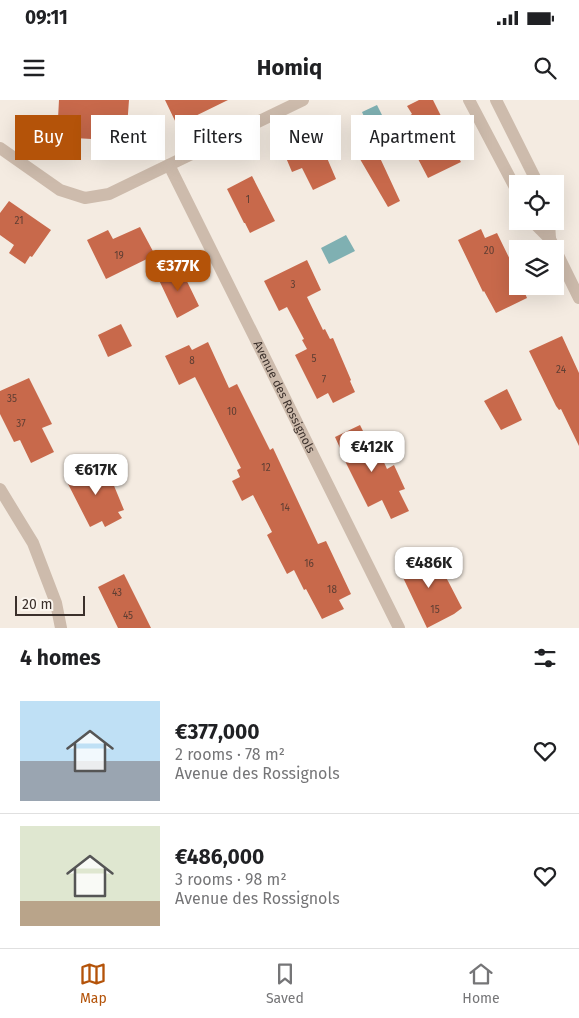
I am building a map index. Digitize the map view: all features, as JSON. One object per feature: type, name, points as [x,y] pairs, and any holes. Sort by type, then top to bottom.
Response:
[{"type":"street","points":[[0,148],[60,190],[85,198],[109,194],[303,100]]},
{"type":"street","points":[[469,100],[509,176]]},
{"type":"street","points":[[496,100],[534,175]]},
{"type":"street","name":"Avenue des Rossignols","points":[[169,165],[399,628]]},
{"type":"street","points":[[540,230],[548,240]]},
{"type":"street","points":[[564,268],[579,298]]},
{"type":"street","points":[[0,489],[33,543],[56,603],[61,628]]},
{"type":"water","points":[[377,105],[382,115],[363,115],[362,112]]},
{"type":"water","points":[[346,235],[355,251],[329,264],[321,248]]},
{"type":"building","points":[[59,100],[129,100],[128,115],[91,115],[91,139],[81,138],[81,115],[58,115]]},
{"type":"building","points":[[165,100],[228,100],[197,115],[175,115],[175,121]]},
{"type":"building","points":[[419,100],[433,100],[440,115],[410,115],[412,114],[407,106]]},
{"type":"building","points":[[287,160],[328,160],[336,179],[313,190],[302,168],[292,172]]},
{"type":"building","points":[[361,160],[381,160],[400,201],[388,207]]},
{"type":"building","points":[[419,160],[460,160],[461,162],[428,178]]},
{"type":"building","points":[[252,176],[275,221],[250,233],[227,189]]},
{"type":"building","points":[[9,201],[51,230],[25,264],[9,253],[14,245],[0,235],[0,213]]},
{"type":"building","points":[[140,227],[155,255],[106,279],[87,240],[108,230],[113,239]]},
{"type":"building","points":[[481,229],[485,238],[497,233],[509,258],[509,295],[526,295],[527,298],[496,313],[483,292],[458,240]]},
{"type":"building","points":[[307,260],[321,290],[307,297],[323,330],[325,329],[330,339],[333,338],[355,392],[333,403],[328,393],[317,399],[295,355],[307,349],[302,340],[304,339],[287,307],[279,311],[264,281]]},
{"type":"building","points":[[180,267],[199,306],[177,318],[158,278]]},
{"type":"building","points":[[121,324],[132,346],[108,357],[98,335]]},
{"type":"building","points":[[562,336],[579,373],[579,446],[561,409],[559,410],[556,406],[529,351]]},
{"type":"building","points":[[208,342],[229,388],[237,384],[270,450],[273,448],[318,544],[326,541],[351,594],[339,600],[344,609],[322,619],[294,570],[287,574],[267,535],[272,532],[253,495],[242,501],[232,481],[240,477],[237,470],[241,468],[195,377],[179,385],[165,356],[189,345],[192,350]]},
{"type":"building","points":[[29,378],[52,424],[42,428],[54,452],[31,463],[20,440],[14,442],[0,414],[0,391]]},
{"type":"building","points":[[507,389],[522,420],[501,430],[484,401]]},
{"type":"building","points":[[360,425],[372,449],[377,447],[387,469],[394,465],[405,489],[399,491],[409,511],[391,519],[382,500],[368,507],[335,437]]},
{"type":"building","points":[[103,465],[108,476],[110,476],[124,510],[118,512],[122,518],[105,527],[102,521],[90,527],[66,480],[93,467],[94,469]]},
{"type":"building","points":[[430,550],[462,608],[427,628],[397,565]]},
{"type":"building","points":[[124,574],[151,628],[118,628],[98,587]]}]
